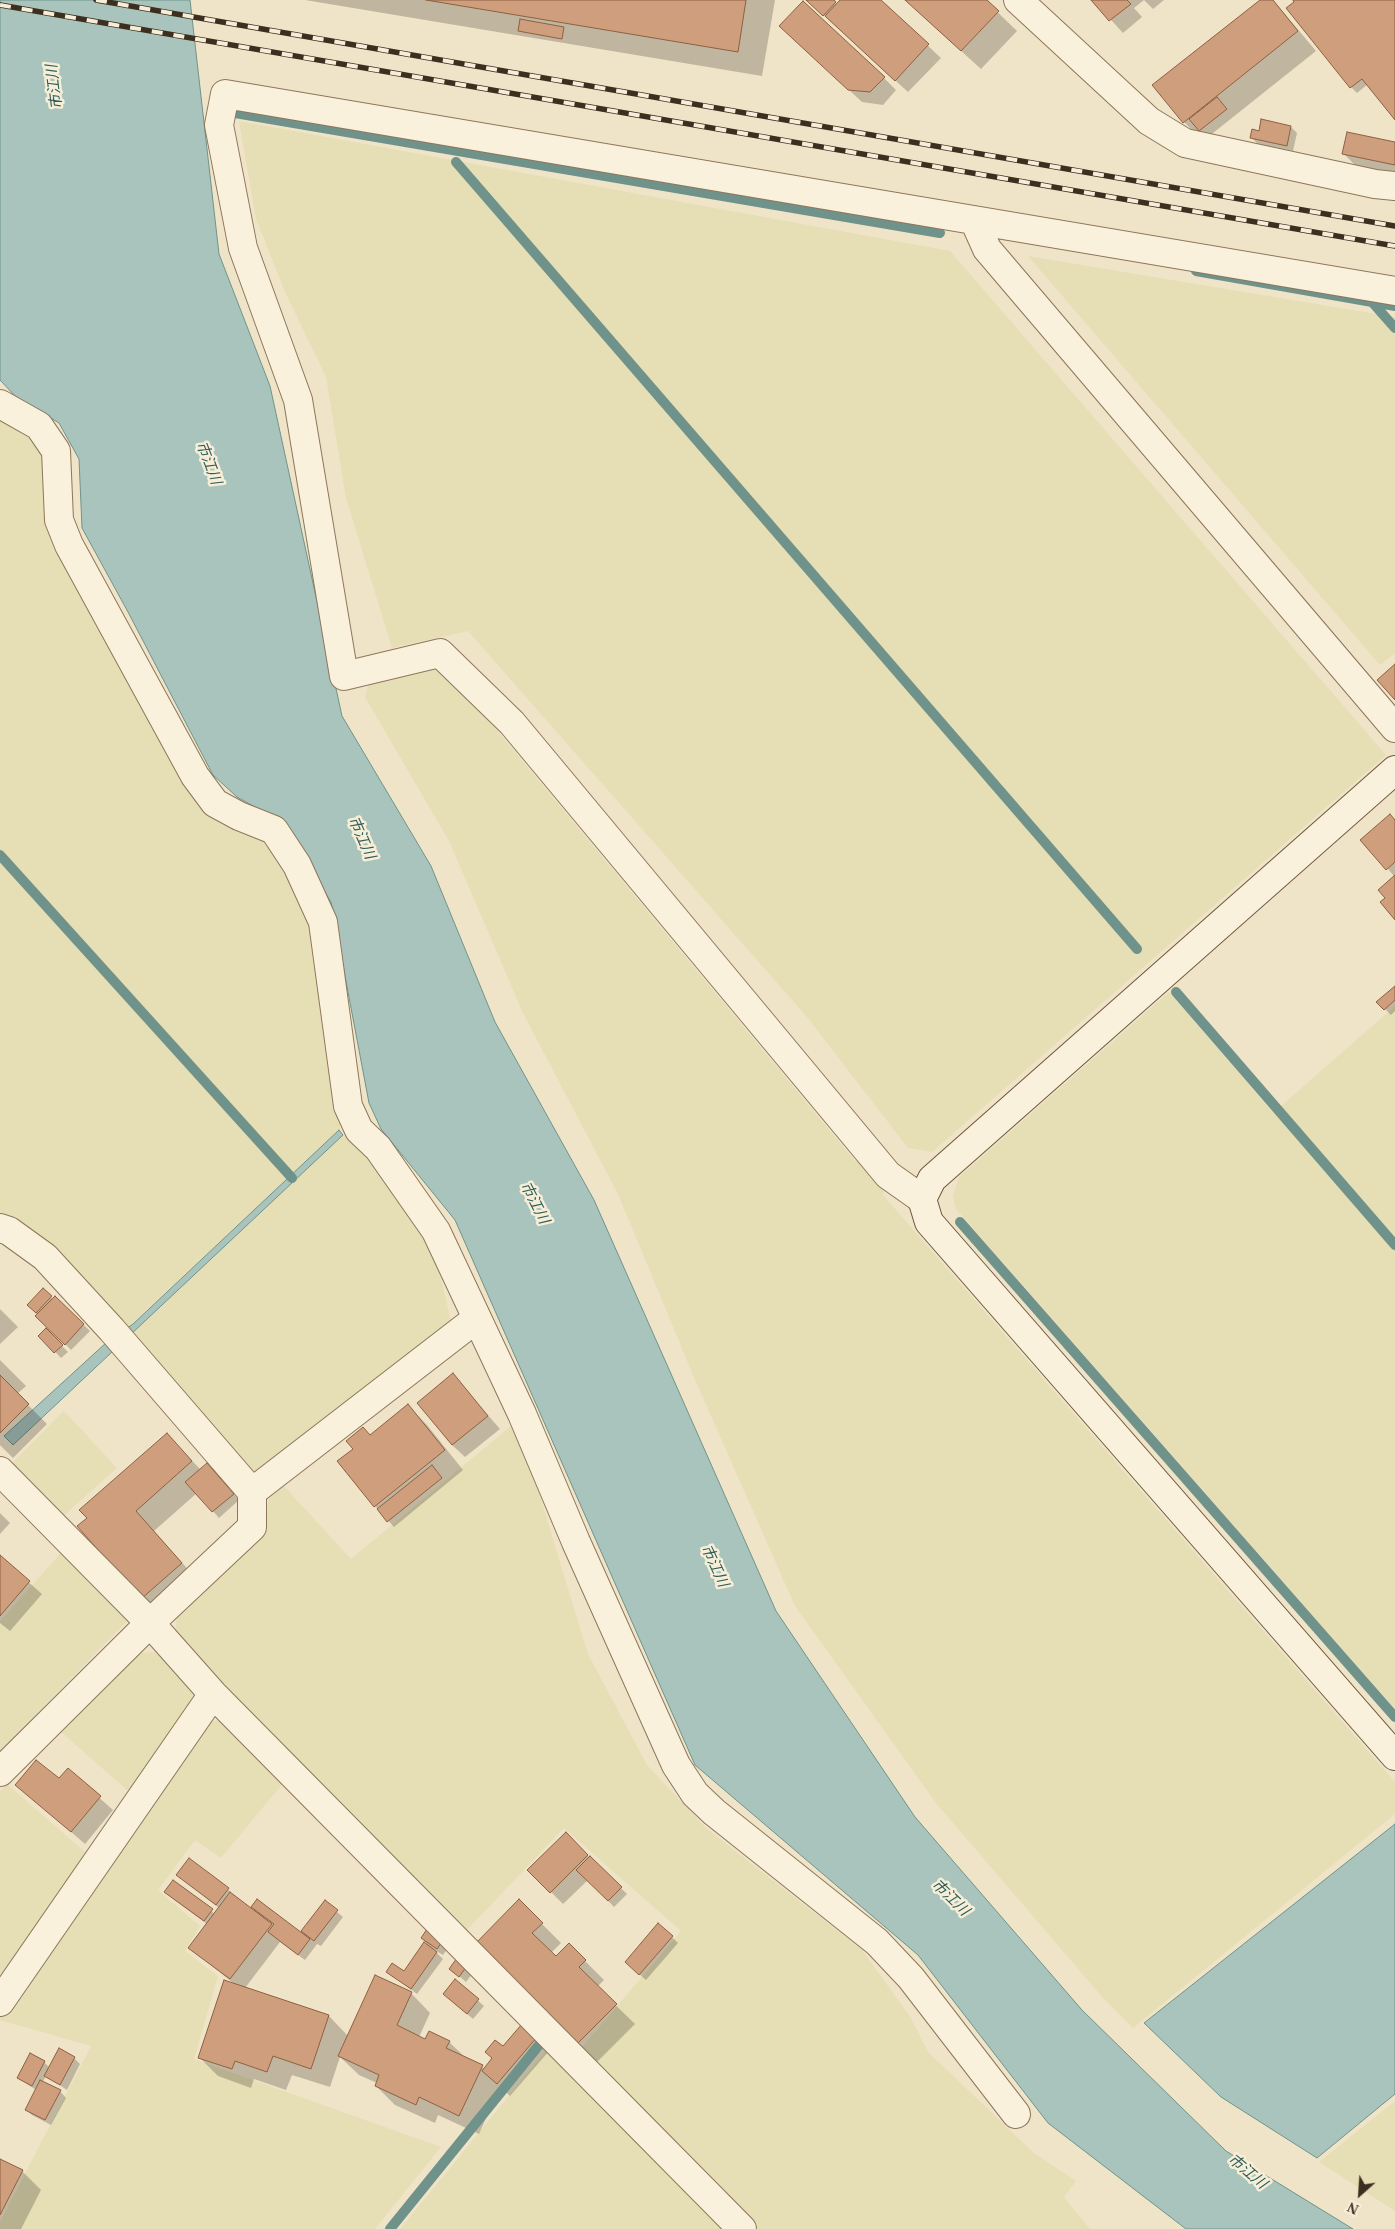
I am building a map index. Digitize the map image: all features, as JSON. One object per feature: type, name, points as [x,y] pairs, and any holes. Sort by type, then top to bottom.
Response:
[{"type":"street","points":[[1018,0],[1149,121],[1185,143],[1375,184],[1395,186]]},
{"type":"street","points":[[1395,291],[225,94],[219,126],[243,248],[298,400],[344,676],[440,654],[512,722],[888,1175],[922,1199],[929,1222],[1395,1756]]},
{"type":"street","points":[[974,220],[987,249],[1395,728]]},
{"type":"street","points":[[0,404],[39,426],[56,451],[59,520],[69,545],[196,776],[215,803],[274,830],[297,865],[323,922],[348,1106],[360,1130],[378,1148],[436,1231],[522,1414],[576,1542],[676,1765],[695,1794],[714,1812],[877,1942],[911,1978],[1016,2114]]},
{"type":"street","points":[[922,1199],[932,1179],[1395,770]]},
{"type":"street","points":[[0,1228],[9,1231],[45,1257],[118,1337],[252,1492],[252,1527],[150,1623],[0,1772]]},
{"type":"street","points":[[252,1492],[476,1318]]},
{"type":"street","points":[[0,1471],[150,1623],[213,1694],[742,2229]]},
{"type":"street","points":[[0,2002],[213,1694]]},
{"type":"shaded area","points":[[239,121],[950,251],[1386,755],[932,1152],[908,1148],[807,1017],[468,631],[392,648],[346,498],[326,377],[285,292],[256,219]]},
{"type":"shaded area","points":[[1028,256],[1395,317],[1395,653],[1380,665]]},
{"type":"shaded area","points":[[0,415],[32,432],[46,456],[48,515],[191,786],[267,839],[315,925],[343,1117],[339,1130],[127,1328],[13,1220],[0,1215]]},
{"type":"shaded area","points":[[433,665],[461,687],[855,1161],[864,1161],[886,1186],[883,1195],[1395,1782],[1395,1814],[1133,2028],[1104,1999],[936,1803],[795,1606],[693,1375],[618,1194],[523,1013],[449,841],[365,697],[369,683]]},
{"type":"shaded area","points":[[1169,992],[1273,1113],[1395,1006],[1395,1709],[956,1209],[953,1195],[959,1177]]},
{"type":"shaded area","points":[[343,1135],[356,1138],[432,1239],[451,1322],[255,1479],[135,1334],[134,1330]]},
{"type":"shaded area","points":[[64,1411],[117,1468],[60,1519],[9,1466]]},
{"type":"shaded area","points":[[517,1421],[588,1654],[647,1765],[706,1828],[862,1950],[911,2018],[928,2052],[1034,2153],[1076,2181],[1064,2197],[1090,2229],[745,2229],[577,2053],[681,1931],[564,1828],[464,1933],[175,1638],[177,1613],[266,1526],[268,1500],[272,1491],[281,1483],[351,1559]]},
{"type":"shaded area","points":[[67,1546],[134,1614],[0,1751],[0,1621]]},
{"type":"shaded area","points":[[160,1652],[198,1696],[135,1797],[60,1731],[134,1653]]},
{"type":"shaded area","points":[[218,1720],[284,1782],[221,1858],[195,1840],[158,1890],[200,1926],[185,1951],[218,1976],[194,2059],[441,2147],[375,2229],[0,2229],[0,2222],[91,2046],[0,2020],[0,2014],[204,1723]]},
{"type":"shaded area","points":[[7,1784],[93,1859],[5,1978],[0,1973],[0,1791]]},
{"type":"shaded area","points":[[548,2048],[731,2229],[400,2229]]},
{"type":"shaded area","points":[[1395,2101],[1395,2211],[1319,2162]]},
{"type":"water","name":"市江川","points":[[0,0],[190,0],[219,254],[270,386],[342,716],[431,866],[495,1022],[594,1200],[776,1611],[915,1817],[1082,2010],[1226,2151],[1353,2229],[1186,2229],[1048,2123],[918,1955],[695,1765],[455,1220],[381,1129],[369,1103],[331,902],[289,833],[271,816],[237,797],[213,775],[82,528],[79,459],[59,423],[15,396],[0,380]]},
{"type":"water","points":[[339,1130],[343,1135],[13,1445],[4,1436],[107,1342],[133,1324]]},
{"type":"water","points":[[1395,1824],[1395,2094],[1317,2158],[1221,2097],[1144,2023]]},
{"type":"building","points":[[426,0],[746,0],[738,52]]},
{"type":"building","points":[[806,0],[834,0],[836,2],[823,16]]},
{"type":"building","points":[[840,0],[881,0],[929,44],[895,81],[825,16]]},
{"type":"building","points":[[905,0],[987,0],[999,11],[961,51]]},
{"type":"building","points":[[1091,0],[1127,0],[1131,4],[1109,21]]},
{"type":"building","points":[[1260,0],[1273,0],[1298,31],[1183,123],[1152,85]]},
{"type":"building","points":[[1293,0],[1395,0],[1395,120],[1362,79],[1350,88],[1286,8],[1294,2]]},
{"type":"building","points":[[803,1],[885,77],[870,92],[848,90],[779,26]]},
{"type":"building","points":[[520,19],[564,27],[562,39],[518,31]]},
{"type":"building","points":[[1217,97],[1227,109],[1199,131],[1189,119]]},
{"type":"building","points":[[1261,119],[1291,126],[1287,146],[1250,138],[1252,129],[1259,131]]},
{"type":"building","points":[[1347,132],[1395,142],[1395,165],[1342,154]]},
{"type":"building","points":[[1395,664],[1395,700],[1377,680]]},
{"type":"building","points":[[1390,814],[1395,820],[1395,862],[1386,870],[1360,840]]},
{"type":"building","points":[[1395,875],[1395,920],[1380,902],[1385,898],[1378,890]]},
{"type":"building","points":[[1395,986],[1395,1000],[1384,1010],[1376,1002]]},
{"type":"building","points":[[43,1288],[52,1296],[36,1313],[27,1305]]},
{"type":"building","points":[[55,1296],[84,1324],[65,1345],[35,1316]]},
{"type":"building","points":[[46,1328],[63,1345],[54,1353],[38,1336]]},
{"type":"building","points":[[453,1373],[488,1416],[452,1445],[417,1403]]},
{"type":"building","points":[[0,1375],[29,1404],[0,1433]]},
{"type":"building","points":[[408,1404],[445,1450],[374,1507],[337,1461],[353,1449],[346,1441],[363,1427],[370,1435]]},
{"type":"building","points":[[167,1433],[192,1461],[136,1511],[182,1563],[141,1599],[77,1526],[87,1518],[79,1510]]},
{"type":"building","points":[[207,1463],[234,1494],[212,1512],[185,1482]]},
{"type":"building","points":[[432,1465],[442,1478],[387,1522],[377,1509]]},
{"type":"building","points":[[0,1555],[30,1581],[0,1616]]},
{"type":"building","points":[[36,1760],[59,1778],[68,1768],[101,1796],[71,1832],[15,1785]]},
{"type":"building","points":[[566,1832],[588,1855],[550,1893],[527,1870]]},
{"type":"building","points":[[590,1856],[622,1887],[608,1901],[576,1870]]},
{"type":"building","points":[[189,1858],[229,1888],[216,1905],[176,1875]]},
{"type":"building","points":[[173,1880],[213,1909],[204,1921],[164,1892]]},
{"type":"building","points":[[230,1892],[272,1924],[230,1979],[188,1948]]},
{"type":"building","points":[[257,1899],[310,1939],[298,1955],[268,1932],[274,1924],[251,1907]]},
{"type":"building","points":[[519,1899],[543,1923],[532,1933],[556,1956],[569,1943],[586,1960],[579,1967],[617,2004],[576,2045],[475,1944]]},
{"type":"building","points":[[325,1900],[338,1910],[314,1941],[301,1931]]},
{"type":"building","points":[[658,1923],[673,1936],[639,1975],[625,1962]]},
{"type":"building","points":[[429,1926],[445,1938],[437,1949],[421,1938]]},
{"type":"building","points":[[424,1942],[437,1952],[411,1989],[386,1972],[392,1963],[404,1971]]},
{"type":"building","points":[[457,1958],[467,1966],[459,1977],[449,1969]]},
{"type":"building","points":[[375,1975],[412,1992],[397,2025],[425,2039],[429,2031],[450,2041],[446,2048],[483,2065],[459,2116],[419,2097],[416,2105],[375,2086],[379,2075],[338,2056]]},
{"type":"building","points":[[455,1979],[479,1999],[467,2014],[443,1994]]},
{"type":"building","points":[[224,1980],[329,2015],[311,2069],[273,2056],[267,2072],[235,2061],[232,2069],[198,2058]]},
{"type":"building","points":[[522,2024],[537,2037],[497,2084],[482,2071],[492,2058],[485,2052],[495,2040],[503,2046]]},
{"type":"building","points":[[59,2048],[75,2057],[60,2085],[44,2076]]},
{"type":"building","points":[[30,2053],[45,2061],[32,2086],[17,2078]]},
{"type":"building","points":[[40,2080],[61,2090],[45,2120],[25,2110]]},
{"type":"building","points":[[0,2159],[23,2170],[0,2215]]},
{"type":"waterway","points":[[235,113],[940,233]]},
{"type":"waterway","points":[[456,162],[1137,949]]},
{"type":"waterway","points":[[1196,271],[1395,306]]},
{"type":"waterway","points":[[1372,302],[1395,328]]},
{"type":"waterway","points":[[0,855],[292,1178]]},
{"type":"waterway","points":[[1176,992],[1395,1245]]},
{"type":"waterway","points":[[960,1222],[1395,1717]]},
{"type":"waterway","points":[[390,2229],[539,2045]]},
{"type":"railway","points":[[96,0],[1395,226]]},
{"type":"railway","points":[[0,5],[1395,246]]}]
